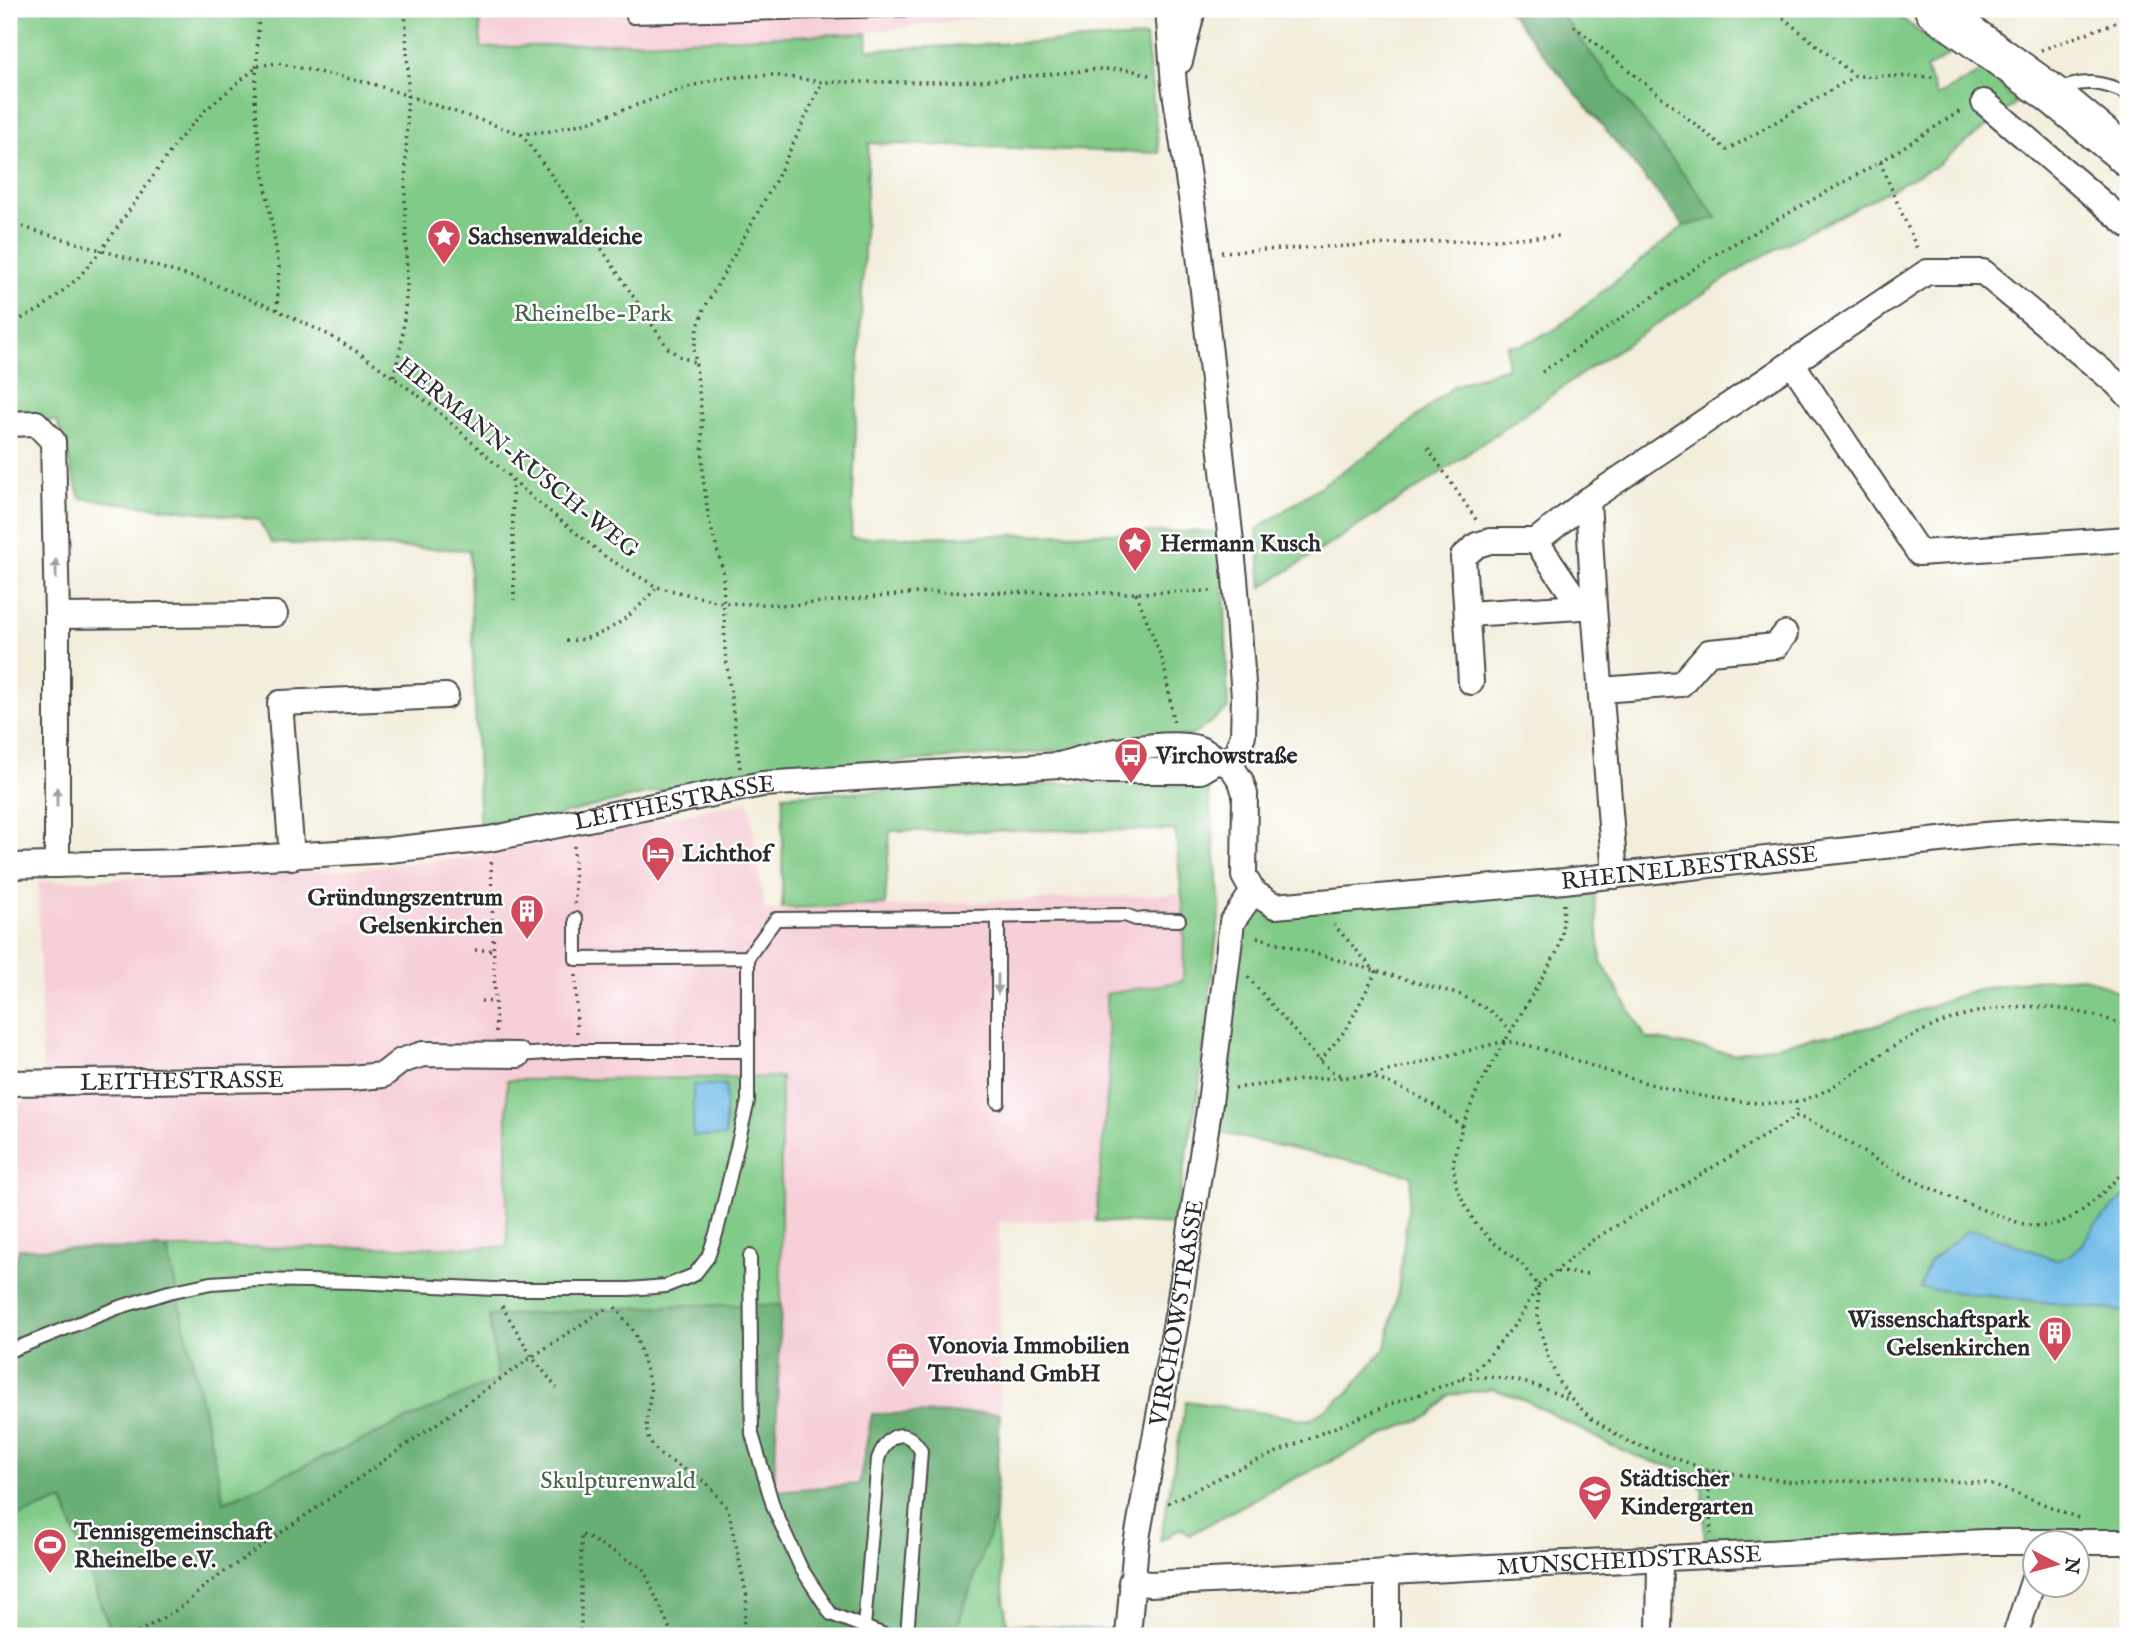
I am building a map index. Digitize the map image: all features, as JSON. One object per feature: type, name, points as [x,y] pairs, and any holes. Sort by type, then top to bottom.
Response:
[{"type":"main road","points":[[1934,9],[2053,95],[2128,157]]},
{"type":"street","points":[[1168,9],[1174,85],[1199,253],[1236,578],[1244,697],[1242,735],[1224,763],[1241,781],[1245,794],[1244,876],[1253,892]]},
{"type":"street","points":[[1174,85],[1193,9]]},
{"type":"street","points":[[1984,102],[2128,225]]},
{"type":"street","points":[[1471,682],[1463,557],[1477,545],[1490,541],[1536,541],[1588,500],[1927,272],[1983,272],[2128,395]]},
{"type":"street","points":[[1792,363],[1919,553],[2128,539]]},
{"type":"street","points":[[9,424],[36,423],[53,441],[57,616],[57,865]]},
{"type":"street","points":[[1588,500],[1587,607],[1601,690],[1615,876]]},
{"type":"street","points":[[1536,541],[1587,607]]},
{"type":"street","points":[[1467,614],[1587,607]]},
{"type":"street","points":[[57,616],[275,614]]},
{"type":"street","points":[[1601,690],[1681,684],[1709,652],[1776,646],[1785,634]]},
{"type":"street","points":[[292,857],[280,703],[446,696]]},
{"type":"street","name":"LEITHESTRASSE","points":[[9,866],[292,857],[489,839],[741,787],[798,780],[1059,765],[1094,754],[1177,745],[1198,748],[1224,763]]},
{"type":"street","name":"RHEINELBESTRASSE","points":[[1253,892],[1275,906],[1615,876],[2025,832],[2051,830],[2128,834]]},
{"type":"street","name":"VIRCHOWSTRASSE","points":[[1128,1636],[1131,1583],[1142,1506],[1179,1305],[1212,1087],[1232,922],[1253,892]]},
{"type":"street","name":"LEITHESTRASSE","points":[[9,1083],[351,1078],[383,1074],[401,1061],[423,1054],[507,1055]]},
{"type":"street","name":"MUNSCHEIDSTRASSE","points":[[1131,1583],[1985,1542],[2022,1543]]},
{"type":"street","name":"MUNSCHEIDSTRASSE","points":[[2092,1542],[2128,1542]]},
{"type":"street","points":[[1659,1636],[1660,1557]]},
{"type":"street","points":[[1387,1572],[1387,1636]]},
{"type":"street","points":[[2015,1636],[2026,1600]]},
{"type":"lane","points":[[634,17],[922,9]]},
{"type":"lane","points":[[2053,95],[2068,85],[2088,82],[2109,85],[2128,94]]},
{"type":"lane","points":[[12,1350],[117,1308],[211,1283],[255,1280],[494,1289],[636,1289],[680,1283],[694,1275],[708,1257],[717,1231],[748,1101],[748,957],[776,919],[1125,915],[1136,919],[1179,920]]},
{"type":"lane","points":[[998,916],[998,1102]]},
{"type":"lane","points":[[576,919],[576,959],[748,957]]},
{"type":"lane","points":[[507,1055],[578,1051],[748,1051]]},
{"type":"lane","points":[[750,1256],[752,1434],[774,1508],[801,1568],[831,1614],[887,1636]]},
{"type":"lane","points":[[864,1627],[878,1459],[883,1444],[892,1437],[903,1435],[915,1441],[921,1451],[907,1636]]},
{"type":"path","points":[[259,9],[255,100],[261,158],[279,267],[277,310]]},
{"type":"path","points":[[394,376],[402,340],[407,287],[408,95],[405,9]]},
{"type":"path","points":[[1772,9],[1856,76]]},
{"type":"path","points":[[2017,69],[2028,54],[2128,18]]},
{"type":"path","points":[[1574,26],[1727,150],[1856,76],[1934,77]]},
{"type":"path","points":[[9,325],[41,309],[77,279],[101,251],[186,132],[203,112],[258,66],[277,63],[337,75],[408,95],[521,134],[550,131],[588,122],[721,78],[774,75],[822,82],[979,81],[1102,69],[1131,70],[1174,85]]},
{"type":"path","points":[[741,787],[740,755],[725,649],[723,571],[709,520],[703,479],[702,418],[694,362],[698,327],[704,309],[777,178],[822,82]]},
{"type":"path","points":[[1542,372],[1719,252],[1880,162],[1970,105],[1984,102]]},
{"type":"path","points":[[521,134],[556,178],[668,348],[694,362]]},
{"type":"path","points":[[1880,162],[1927,272]]},
{"type":"path","name":"HERMANN-KUSCH-WEG","points":[[9,223],[206,281],[329,335],[394,376],[430,404],[512,479],[607,558],[657,587],[724,603],[792,605],[928,592],[1211,592],[1236,578]]},
{"type":"path","points":[[1199,253],[1561,236]]},
{"type":"path","points":[[1428,448],[1490,541]]},
{"type":"path","points":[[512,479],[514,600]]},
{"type":"path","points":[[566,641],[579,641],[604,633],[631,614],[657,587]]},
{"type":"path","points":[[1136,593],[1164,664],[1171,710]]},
{"type":"path","points":[[575,868],[576,919]]},
{"type":"path","points":[[492,875],[495,1002],[507,1055]]},
{"type":"path","points":[[1564,881],[1564,917],[1558,950],[1478,1088],[1462,1127],[1453,1163],[1462,1202],[1475,1223],[1493,1242],[1521,1264],[1538,1286],[1538,1321],[1548,1357],[1559,1382],[1573,1401],[1592,1419],[1628,1441],[1707,1470],[1793,1482],[1931,1480],[1986,1483],[2077,1517],[2099,1542]]},
{"type":"path","points":[[1331,922],[1376,972]]},
{"type":"path","points":[[1257,937],[1461,995],[1489,1010],[1511,1030]]},
{"type":"path","points":[[475,950],[494,950]]},
{"type":"path","points":[[576,959],[578,1051]]},
{"type":"path","points":[[1245,972],[1320,1061],[1346,1078]]},
{"type":"path","points":[[1320,1061],[1347,1028],[1376,972]]},
{"type":"path","points":[[481,1002],[495,1002]]},
{"type":"path","points":[[1212,1087],[1252,1087],[1311,1079],[1369,1076],[1506,1041],[1525,1044],[1610,1072],[1691,1093],[1752,1102],[1796,1102],[1847,1078],[1916,1034],[1946,1021],[1999,1007],[2049,1006],[2071,1009],[2128,1026]]},
{"type":"path","points":[[1369,1076],[1439,1107],[1462,1127]]},
{"type":"path","points":[[1796,1102],[1797,1115]]},
{"type":"path","points":[[1797,1115],[1924,1185],[2034,1227],[2064,1221],[2079,1212],[2128,1168]]},
{"type":"path","points":[[1457,1381],[1487,1358],[1517,1321],[1538,1286],[1593,1240],[1797,1115]]},
{"type":"path","points":[[1555,1271],[1589,1274]]},
{"type":"path","points":[[494,1289],[531,1357],[557,1388]]},
{"type":"path","points":[[132,1636],[183,1606],[206,1585],[531,1357],[612,1304],[635,1333],[651,1387],[646,1428],[649,1441],[661,1455],[707,1483],[728,1509],[747,1597],[742,1636]]},
{"type":"path","points":[[9,1403],[12,1350]]},
{"type":"path","points":[[1142,1506],[1162,1505],[1338,1426],[1457,1381],[1499,1378],[1526,1382],[1549,1389],[1573,1401]]},
{"type":"path","points":[[1707,1470],[1713,1555]]},
{"type":"path","points":[[576,1636],[581,1628],[581,1534],[643,1568],[673,1636]]},
{"type":"shaded area","points":[[479,9],[1033,9],[867,33],[481,48]]},
{"type":"shaded area","points":[[749,801],[765,911],[1178,894],[1184,918],[1183,981],[1106,995],[1109,1074],[1096,1220],[999,1222],[1000,1413],[873,1414],[859,1484],[774,1491],[781,1077],[508,1247],[19,1248],[17,1258],[9,1264],[9,1120],[15,1107],[43,1092],[38,882],[339,870],[471,857]]},
{"type":"green space","name":"Rheinelbe-Park","points":[[9,9],[479,9],[481,48],[867,33],[868,50],[1146,37],[1159,153],[869,143],[851,538],[1223,531],[1228,709],[1193,735],[1071,750],[733,773],[480,834],[469,550],[272,543],[258,519],[80,498],[57,421],[9,421]]},
{"type":"green space","points":[[1507,9],[1557,9],[1717,218],[1684,226]]},
{"type":"green space","points":[[1557,9],[1890,9],[1949,55],[1926,69],[1937,96],[1987,69],[2016,103],[1936,166],[1753,261],[1593,366],[1426,483],[1262,587],[1257,529],[1393,437],[1454,386],[1507,367],[1507,345],[1522,345],[1556,329],[1684,226],[1717,218]]},
{"type":"green space","points":[[1086,783],[1208,786],[1220,907],[1199,1088],[1174,1225],[1096,1221],[1109,1074],[1106,994],[1183,981],[1184,918],[1175,830],[890,831],[885,905],[782,908],[783,795]]},
{"type":"green space","name":"Wissenschaftspark Gelsenkirchen","points":[[1594,889],[1601,961],[1646,1038],[1733,1054],[1875,1026],[1974,990],[2032,980],[2084,977],[2128,996],[2128,1532],[2092,1534],[2092,1530],[2022,1530],[2022,1537],[1705,1550],[1703,1490],[1696,1479],[1680,1469],[1649,1461],[1612,1446],[1527,1401],[1493,1389],[1449,1395],[1430,1416],[1394,1430],[1275,1488],[1189,1535],[1181,1528],[1160,1541],[1186,1401],[1309,1420],[1347,1394],[1386,1347],[1398,1291],[1412,1175],[1211,1131],[1229,961],[1252,905]]},
{"type":"green space","points":[[781,1077],[781,1305],[685,1305],[489,1316],[498,1379],[224,1502],[167,1248],[507,1247],[507,1080]]},
{"type":"green space","name":"Skulpturenwald","points":[[167,1248],[224,1502],[498,1379],[489,1316],[685,1305],[781,1305],[774,1491],[859,1484],[872,1414],[1000,1413],[995,1517],[954,1636],[93,1636],[110,1629],[63,1500],[9,1520],[9,1264],[17,1258],[19,1249]]},
{"type":"green space","name":"Tennisgemeinschaft Rheinelbe e.V.","points":[[63,1500],[110,1630],[93,1636],[9,1636],[9,1520]]},
{"type":"green space","points":[[995,1517],[1007,1624],[1107,1630],[1106,1636],[954,1636]]},
{"type":"water","points":[[693,1085],[726,1085],[725,1136],[693,1136]]},
{"type":"water","points":[[2128,1193],[2128,1312],[1920,1288],[1929,1262],[1968,1230],[1982,1232],[2056,1260],[2070,1255],[2083,1243],[2095,1225]]},
{"type":"place","name":"Sachsenwaldeiche","points":[[444,266]]},
{"type":"place","name":"Hermann Kusch","points":[[1135,573]]},
{"type":"place","name":"Virchowstraße","points":[[1131,785]]},
{"type":"place","name":"Lichthof","points":[[658,883]]},
{"type":"place","name":"Gründungszentrum Gelsenkirchen","points":[[527,941]]},
{"type":"place","name":"Wissenschaftspark Gelsenkirchen","points":[[2055,1363]]},
{"type":"place","name":"Vonovia Immobilien Treuhand GmbH","points":[[903,1389]]},
{"type":"place","name":"Städtischer Kindergarten","points":[[1595,1522]]},
{"type":"place","name":"Tennisgemeinschaft Rheinelbe e.V.","points":[[50,1575]]}]
